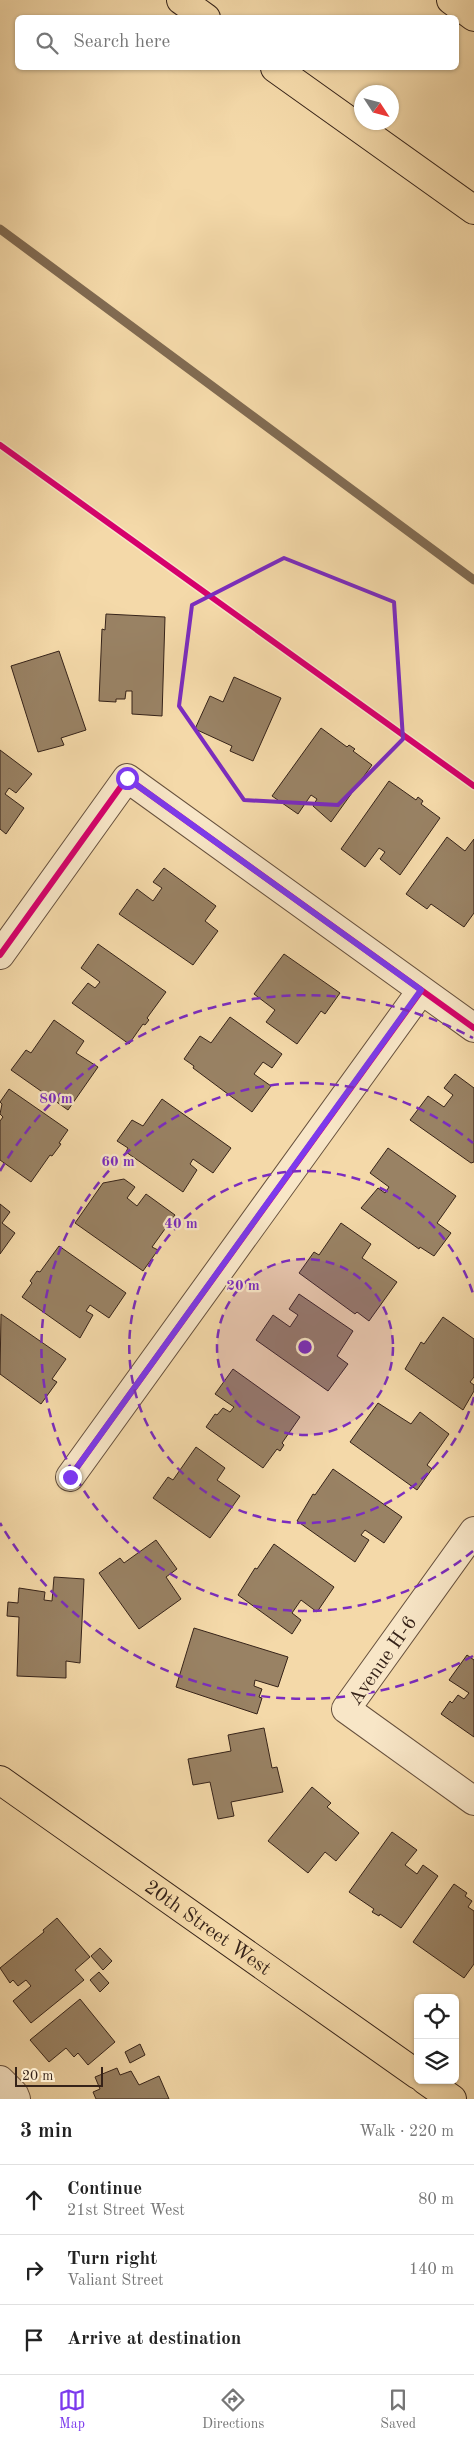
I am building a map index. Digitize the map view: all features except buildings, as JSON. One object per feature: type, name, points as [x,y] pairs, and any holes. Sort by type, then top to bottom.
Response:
[{"type":"main road","points":[[181,0],[202,15]]},
{"type":"main road","points":[[451,0],[474,17]]},
{"type":"main road","points":[[278,70],[474,210]]},
{"type":"main road","name":"20th Street West","points":[[0,1780],[414,2072]]},
{"type":"main road","points":[[431,2084],[452,2099]]},
{"type":"street","points":[[0,955],[127,778],[474,1028]]},
{"type":"street","points":[[70,1477],[421,990]]},
{"type":"street","name":"Avenue H-6","points":[[474,1531],[346,1709],[474,1801]]},
{"type":"street","points":[[0,2080],[14,2094],[16,2099]]},
{"type":"highlighted area","points":[[284,558],[394,602],[403,739],[338,805],[244,800],[179,706],[192,605]]},
{"type":"waterway","points":[[0,229],[474,580]]},
{"type":"cycle path","points":[[0,445],[474,786]]},
{"type":"cycle path","points":[[0,955],[127,778],[474,1028]]},
{"type":"cycle path","points":[[70,1477],[421,991]]},
{"type":"route","points":[[70,1477],[421,990],[127,778]]}]
